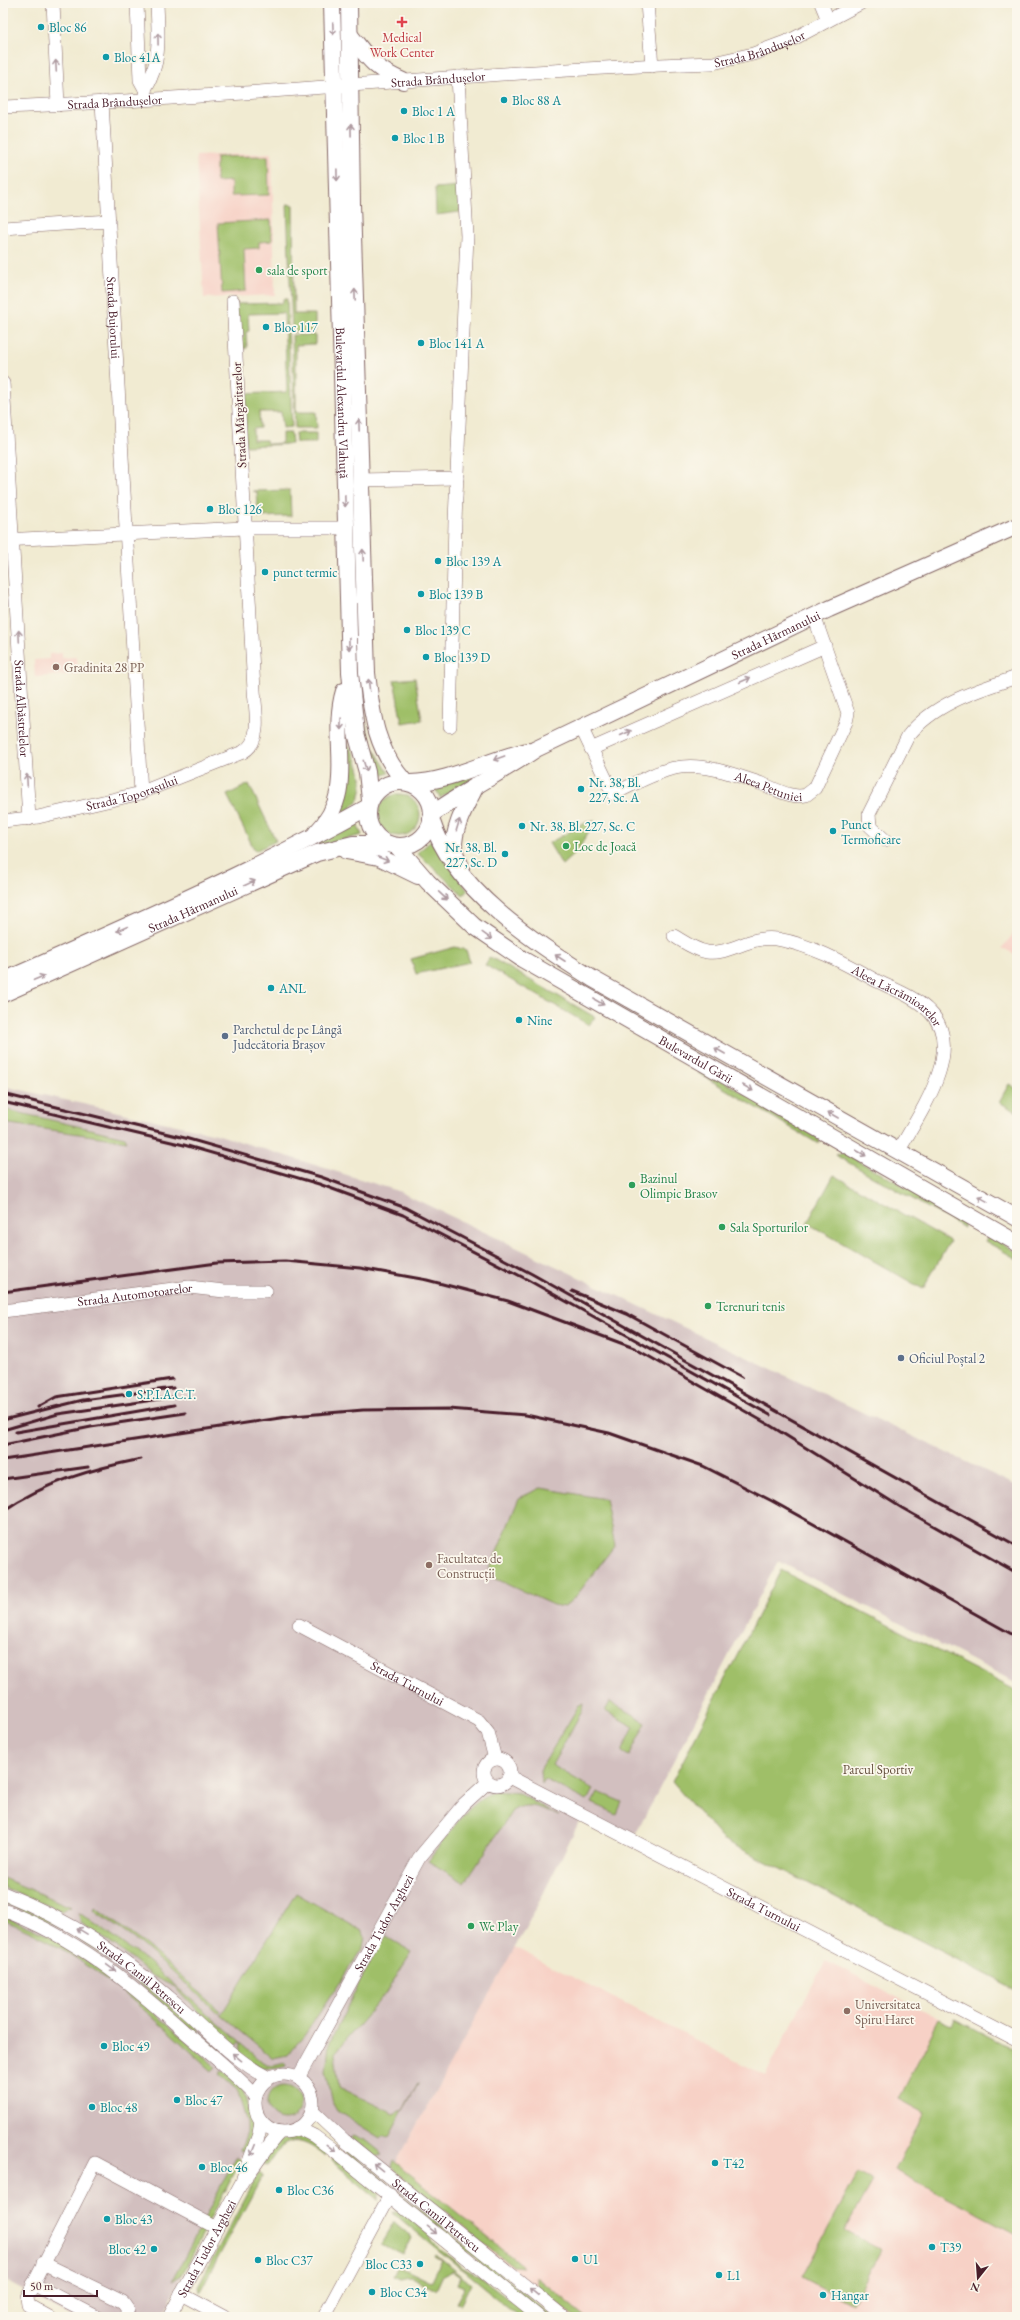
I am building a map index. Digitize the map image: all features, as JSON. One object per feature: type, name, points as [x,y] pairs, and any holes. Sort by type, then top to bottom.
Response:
[{"type":"main road","name":"Bulevardul Alexandru Vlahuță","points":[[332,3],[350,672],[355,726],[367,772],[369,803]]},
{"type":"main road","name":"Bulevardul Alexandru Vlahuță","points":[[349,3],[360,480],[368,673],[372,716],[378,739],[395,772],[407,783]]},
{"type":"main road","points":[[350,34],[374,66],[385,74],[403,81]]},
{"type":"main road","name":"Strada Hărmanului","points":[[432,817],[477,784],[508,768],[536,749],[814,616],[1017,526]]},
{"type":"main road","points":[[305,842],[323,825],[335,804],[339,784],[342,697],[350,672]]},
{"type":"main road","name":"Strada Hărmanului","points":[[407,783],[427,783],[452,777],[501,757],[536,749]]},
{"type":"main road","points":[[407,783],[422,790],[427,797],[432,817],[421,838],[409,845],[393,845],[380,840],[371,829],[367,816],[369,803],[384,786],[407,783]]},
{"type":"main road","points":[[464,876],[454,851],[455,838],[464,809],[477,784]]},
{"type":"main road","name":"Strada Hărmanului","points":[[3,980],[148,917],[305,842],[369,803]]},
{"type":"main road","name":"Bulevardul Gării","points":[[432,817],[443,850],[464,876],[495,910],[556,956],[593,979],[1017,1218]]},
{"type":"main road","name":"Strada Hărmanului","points":[[3,994],[102,951],[298,861],[353,844],[393,845]]},
{"type":"main road","name":"Bulevardul Gării","points":[[393,845],[428,882],[486,935],[522,959],[1017,1242]]},
{"type":"main road","points":[[331,850],[379,857],[428,882]]},
{"type":"street","points":[[53,3],[58,105]]},
{"type":"street","points":[[137,3],[140,80],[146,94]]},
{"type":"street","points":[[146,94],[158,57],[157,3]]},
{"type":"street","points":[[647,3],[652,66]]},
{"type":"street","points":[[821,3],[828,20]]},
{"type":"street","name":"Strada Brândușelor","points":[[3,107],[102,102],[146,94],[335,88],[351,85],[458,77],[713,63],[753,54],[793,39],[861,3]]},
{"type":"street","points":[[450,726],[457,478],[467,236],[458,77]]},
{"type":"street","name":"Strada Bujorului","points":[[102,102],[141,793]]},
{"type":"street","points":[[3,228],[109,221]]},
{"type":"street","name":"Strada Mărgăritarelor","points":[[233,301],[256,733],[253,745]]},
{"type":"street","name":"Strada Albăstrelelor","points":[[3,383],[8,539],[29,819]]},
{"type":"street","points":[[360,480],[457,478]]},
{"type":"street","points":[[8,539],[244,528],[346,528]]},
{"type":"street","name":"Aleea Petuniei","points":[[581,727],[613,794],[665,771],[684,767],[706,769],[730,774],[792,795],[806,795],[815,788],[848,717],[847,707],[814,616]]},
{"type":"street","points":[[591,748],[825,646]]},
{"type":"street","points":[[885,840],[870,826],[869,814],[908,736],[933,712],[969,695],[1017,677]]},
{"type":"street","name":"Strada Toporașului","points":[[3,821],[29,819],[141,793],[243,752],[253,745]]},
{"type":"street","name":"Aleea Lăcrămioarelor","points":[[674,936],[706,952],[721,951],[746,942],[776,939],[806,946],[909,998],[930,1012],[938,1023],[944,1047],[939,1075],[898,1152]]},
{"type":"street","name":"Strada Automotoarelor","points":[[3,1311],[189,1287],[224,1292],[266,1291]]},
{"type":"street","name":"Strada Turnului","points":[[299,1625],[479,1721],[488,1732],[495,1759]]},
{"type":"street","points":[[495,1759],[506,1762],[510,1770],[510,1777],[500,1785],[488,1782],[485,1777],[485,1768],[495,1759]]},
{"type":"street","name":"Strada Turnului","points":[[510,1777],[1017,2040]]},
{"type":"street","name":"Strada Tudor Arghezi","points":[[298,2078],[419,1858],[464,1804],[488,1782]]},
{"type":"street","name":"Strada Camil Petrescu","points":[[3,1893],[66,1921],[113,1951],[151,1981],[232,2053],[256,2072],[269,2078]]},
{"type":"street","name":"Strada Camil Petrescu","points":[[3,1910],[53,1931],[112,1969],[241,2081],[256,2096]]},
{"type":"street","points":[[286,2074],[298,2078],[307,2086],[311,2094],[312,2110],[309,2117],[298,2128],[280,2132],[272,2129],[261,2121],[256,2112],[256,2096],[263,2083],[269,2078],[286,2074]]},
{"type":"street","name":"Strada Camil Petrescu","points":[[312,2110],[321,2120],[350,2145],[564,2317]]},
{"type":"street","name":"Strada Tudor Arghezi","points":[[169,2317],[243,2180],[261,2121]]},
{"type":"street","name":"Strada Camil Petrescu","points":[[298,2128],[321,2141],[390,2195],[539,2317]]},
{"type":"street","name":"Strada Tudor Arghezi","points":[[243,2180],[256,2166],[272,2140],[280,2132]]},
{"type":"street","points":[[49,2317],[36,2314],[26,2302],[43,2263],[95,2163],[217,2228]]},
{"type":"street","points":[[324,2317],[390,2195]]},
{"type":"street","points":[[43,2263],[123,2302],[128,2309],[125,2317]]},
{"type":"street","points":[[33,2284],[97,2317]]},
{"type":"street","points":[[181,2294],[224,2317]]},
{"type":"shaded area","points":[[272,153],[275,295],[204,298],[196,156]]},
{"type":"shaded area","name":"Gradinita 28 PP","points":[[62,653],[62,658],[77,657],[78,674],[35,677],[34,660],[49,659],[49,654]]},
{"type":"shaded area","points":[[1017,929],[1017,955],[1002,948]]},
{"type":"shaded area","points":[[3,1086],[216,1134],[398,1191],[1017,1486],[1017,1683],[778,1561],[631,1843],[581,1818],[532,1916],[388,2177],[314,2118],[302,2126],[282,2132],[275,2132],[257,2124],[162,2317],[72,2317],[3,2279]]},
{"type":"shaded area","points":[[514,1947],[765,2076],[825,1961],[952,2025],[955,2019],[1017,2051],[1017,2317],[558,2317],[388,2177]]},
{"type":"green space","points":[[268,156],[269,195],[231,196],[231,181],[216,182],[216,157]]},
{"type":"green space","points":[[459,186],[460,212],[436,215],[435,188]]},
{"type":"green space","points":[[287,204],[293,205],[294,314],[315,314],[315,331],[292,332]]},
{"type":"green space","points":[[271,220],[272,241],[259,242],[259,248],[244,249],[246,291],[222,293],[218,223]]},
{"type":"green space","points":[[283,299],[287,299],[292,427],[283,428],[281,412],[259,412],[260,428],[253,429],[253,440],[266,440],[267,444],[282,443],[282,433],[291,433],[292,444],[247,446],[245,445],[243,394],[287,392],[284,313],[248,314],[249,331],[246,332],[247,348],[238,349],[235,304],[283,303]]},
{"type":"green space","points":[[292,335],[315,335],[315,344],[296,345],[296,412],[316,412],[317,428],[295,428]]},
{"type":"green space","points":[[295,433],[316,433],[316,443],[296,443]]},
{"type":"green space","points":[[290,490],[291,516],[258,517],[257,492],[253,491]]},
{"type":"green space","points":[[415,678],[422,720],[402,723],[394,680]]},
{"type":"green space","points":[[360,717],[363,717],[372,746],[389,773],[378,777]]},
{"type":"green space","points":[[347,744],[351,748],[357,761],[361,775],[361,789],[359,799],[354,805],[337,816]]},
{"type":"green space","points":[[482,773],[440,798],[434,786]]},
{"type":"green space","points":[[249,784],[276,841],[255,851],[227,795]]},
{"type":"green space","points":[[395,794],[403,794],[411,797],[417,803],[420,815],[417,827],[411,833],[403,836],[395,836],[387,833],[381,827],[378,819],[378,811],[381,803],[387,797]]},
{"type":"green space","points":[[356,821],[362,835],[303,850]]},
{"type":"green space","name":"Loc de Joacă","points":[[595,821],[578,850],[562,865],[549,843],[587,822]]},
{"type":"green space","points":[[431,841],[468,891],[463,895],[417,853]]},
{"type":"green space","points":[[455,947],[466,950],[470,962],[416,974],[411,959]]},
{"type":"green space","points":[[490,957],[595,1017],[589,1025],[485,965]]},
{"type":"green space","points":[[705,1070],[818,1138],[820,1141],[817,1143],[698,1073]]},
{"type":"green space","points":[[1009,1084],[1017,1089],[1017,1112],[999,1102]]},
{"type":"green space","points":[[3,1109],[125,1137],[127,1141],[3,1123]]},
{"type":"green space","points":[[844,1153],[963,1219],[964,1228],[835,1155]]},
{"type":"green space","points":[[834,1175],[950,1241],[923,1289],[807,1223]]},
{"type":"green space","points":[[989,1235],[1017,1252],[1017,1259],[985,1241]]},
{"type":"green space","points":[[541,1488],[605,1499],[615,1545],[577,1595],[564,1607],[553,1605],[492,1577],[490,1569],[519,1498]]},
{"type":"green space","name":"Parcul Sportiv","points":[[781,1570],[1017,1691],[1017,1990],[722,1839],[672,1782]]},
{"type":"green space","points":[[610,1702],[646,1722],[629,1756],[622,1752],[634,1727],[605,1711]]},
{"type":"green space","points":[[583,1704],[582,1711],[552,1765],[593,1789],[587,1801],[544,1779],[541,1784],[540,1770],[579,1705]]},
{"type":"green space","points":[[497,1791],[518,1793],[559,1816],[541,1808],[530,1806],[524,1806],[512,1811],[465,1883],[428,1861],[467,1811],[486,1796]]},
{"type":"green space","points":[[598,1792],[622,1802],[617,1814],[592,1803]]},
{"type":"green space","points":[[3,1878],[71,1907],[61,1911],[3,1887]]},
{"type":"green space","points":[[296,1893],[362,1931],[365,1937],[363,1947],[304,2036],[287,2055],[273,2058],[221,2015]]},
{"type":"green space","points":[[3,1898],[74,1930],[132,1971],[226,2055],[223,2059],[132,1978],[93,1948],[30,1913],[3,1902]]},
{"type":"green space","points":[[95,1908],[146,1945],[221,2011],[219,2013],[138,1942],[94,1911]]},
{"type":"green space","points":[[78,1912],[147,1961],[266,2065],[273,2066],[285,2063],[286,2066],[271,2069],[261,2067],[239,2053],[240,2043],[232,2047],[175,1987],[152,1976],[117,1947],[81,1923]]},
{"type":"green space","points":[[3,1916],[54,1938],[120,1983],[216,2067],[212,2071],[164,2027],[115,1986],[89,1967],[62,1949],[3,1920]]},
{"type":"green space","points":[[383,1935],[412,1952],[385,1994],[335,2053],[339,2087],[394,2114],[403,2110],[418,2083],[389,2136],[383,2135],[380,2138],[337,2111],[333,2104],[326,2071],[329,2044]]},
{"type":"green space","points":[[939,2019],[952,2025],[955,2019],[1017,2051],[1017,2234],[894,2170],[925,2113],[899,2099]]},
{"type":"green space","points":[[222,2070],[242,2087],[253,2126],[251,2139],[245,2153],[240,2150],[247,2132],[247,2123],[237,2090],[219,2074]]},
{"type":"green space","points":[[281,2086],[287,2086],[291,2087],[298,2093],[301,2103],[300,2110],[294,2117],[287,2120],[281,2120],[277,2119],[270,2113],[267,2106],[267,2100],[268,2096],[274,2089]]},
{"type":"green space","points":[[354,2135],[367,2141],[383,2154],[375,2156],[351,2137]]},
{"type":"green space","points":[[290,2136],[309,2139],[328,2152],[325,2156],[307,2144],[293,2142],[286,2144],[280,2149],[267,2166],[262,2164],[273,2146]]},
{"type":"green space","points":[[344,2147],[553,2317],[546,2317],[342,2150]]},
{"type":"green space","points":[[236,2157],[241,2160],[182,2275],[173,2280]]},
{"type":"green space","points":[[335,2157],[378,2191],[378,2200],[332,2161]]},
{"type":"green space","points":[[394,2161],[524,2267],[512,2266],[395,2172],[392,2167]]},
{"type":"green space","points":[[259,2172],[263,2175],[199,2293],[198,2286]]},
{"type":"green space","points":[[858,2173],[873,2181],[845,2231],[881,2250],[852,2304],[802,2277]]},
{"type":"green space","points":[[399,2210],[427,2233],[434,2243],[464,2269],[479,2276],[533,2317],[520,2317],[392,2212]]},
{"type":"green space","points":[[394,2222],[412,2237],[403,2255],[381,2244]]},
{"type":"green space","points":[[436,2254],[471,2284],[461,2304],[456,2303],[465,2287],[458,2284],[461,2277],[453,2271],[442,2277],[436,2290],[410,2277],[399,2279],[393,2276],[398,2266],[431,2282],[442,2260],[435,2256]]},
{"type":"green space","points":[[537,2277],[585,2317],[574,2317],[540,2289],[537,2284]]},
{"type":"railway","points":[[3,1094],[185,1138],[321,1177],[406,1208],[532,1274],[1017,1546]]},
{"type":"railway","points":[[3,1102],[184,1145],[319,1184],[403,1215],[528,1280],[770,1415]]},
{"type":"railway","points":[[3,1292],[217,1263],[285,1261],[360,1268],[427,1280],[508,1301],[634,1348],[771,1426],[902,1508],[1017,1573]]},
{"type":"railway","points":[[572,1291],[627,1314],[742,1377]]},
{"type":"railway","points":[[38,1407],[56,1397],[172,1379]]},
{"type":"railway","points":[[3,1420],[83,1400],[173,1388]]},
{"type":"railway","points":[[3,1430],[58,1414],[174,1397]]},
{"type":"railway","points":[[16,1432],[174,1405]]},
{"type":"railway","points":[[3,1460],[293,1416],[363,1410],[449,1409],[526,1415],[609,1433],[703,1466],[772,1501],[1017,1637]]},
{"type":"railway","points":[[3,1445],[91,1427],[185,1413]]},
{"type":"railway","points":[[3,1511],[52,1484],[87,1472],[141,1459]]},
{"type":"railway","points":[[3,1479],[88,1467]]},
{"type":"place","name":"Medical Work Center","points":[[402,22]]},
{"type":"place","name":"Bloc 86","points":[[41,27]]},
{"type":"place","name":"Bloc 41A","points":[[106,57]]},
{"type":"place","name":"Bloc 88 A","points":[[504,100]]},
{"type":"place","name":"Bloc 1 A","points":[[404,111]]},
{"type":"place","name":"Bloc 1 B","points":[[395,138]]},
{"type":"place","name":"sala de sport","points":[[259,270]]},
{"type":"place","name":"Bloc 117","points":[[266,327]]},
{"type":"place","name":"Bloc 141 A","points":[[421,343]]},
{"type":"place","name":"Bloc 126","points":[[210,509]]},
{"type":"place","name":"Bloc 139 A","points":[[438,561]]},
{"type":"place","name":"punct termic","points":[[265,572]]},
{"type":"place","name":"Bloc 139 B","points":[[421,594]]},
{"type":"place","name":"Bloc 139 C","points":[[407,630]]},
{"type":"place","name":"Bloc 139 D","points":[[426,657]]},
{"type":"place","name":"Gradinita 28 PP","points":[[56,667]]},
{"type":"place","name":"Nr. 38, Bl. 227, Sc. A","points":[[581,789]]},
{"type":"place","name":"Nr. 38, Bl. 227, Sc. C","points":[[522,826]]},
{"type":"place","name":"Punct Termoficare","points":[[833,831]]},
{"type":"place","name":"Loc de Joacă","points":[[566,846]]},
{"type":"place","name":"Nr. 38, Bl. 227, Sc. D","points":[[505,854]]},
{"type":"place","name":"ANL","points":[[271,988]]},
{"type":"place","name":"Nine","points":[[519,1020]]},
{"type":"place","name":"Parchetul de pe Lângă Judecătoria Brașov","points":[[225,1036]]},
{"type":"place","name":"Bazinul Olimpic Brasov","points":[[632,1185]]},
{"type":"place","name":"Sala Sporturilor","points":[[722,1227]]},
{"type":"place","name":"Terenuri tenis","points":[[708,1306]]},
{"type":"place","name":"Oficiul Poștal 2","points":[[901,1358]]},
{"type":"place","name":"S.P.I.A.C.T.","points":[[129,1394]]},
{"type":"place","name":"Facultatea de Construcții","points":[[429,1565]]},
{"type":"place","name":"We Play","points":[[471,1926]]},
{"type":"place","name":"Universitatea Spiru Haret","points":[[847,2011]]},
{"type":"place","name":"Bloc 49","points":[[104,2046]]},
{"type":"place","name":"Bloc 47","points":[[177,2100]]},
{"type":"place","name":"Bloc 48","points":[[92,2107]]},
{"type":"place","name":"T42","points":[[715,2163]]},
{"type":"place","name":"Bloc 46","points":[[202,2167]]},
{"type":"place","name":"Bloc C36","points":[[279,2190]]},
{"type":"place","name":"Bloc 43","points":[[107,2219]]},
{"type":"place","name":"T39","points":[[932,2247]]},
{"type":"place","name":"Bloc 42","points":[[154,2249]]},
{"type":"place","name":"U1","points":[[575,2259]]},
{"type":"place","name":"Bloc C37","points":[[258,2260]]},
{"type":"place","name":"Bloc C33","points":[[420,2264]]},
{"type":"place","name":"L1","points":[[719,2275]]},
{"type":"place","name":"Bloc C34","points":[[372,2292]]},
{"type":"place","name":"Hangar","points":[[823,2295]]}]
